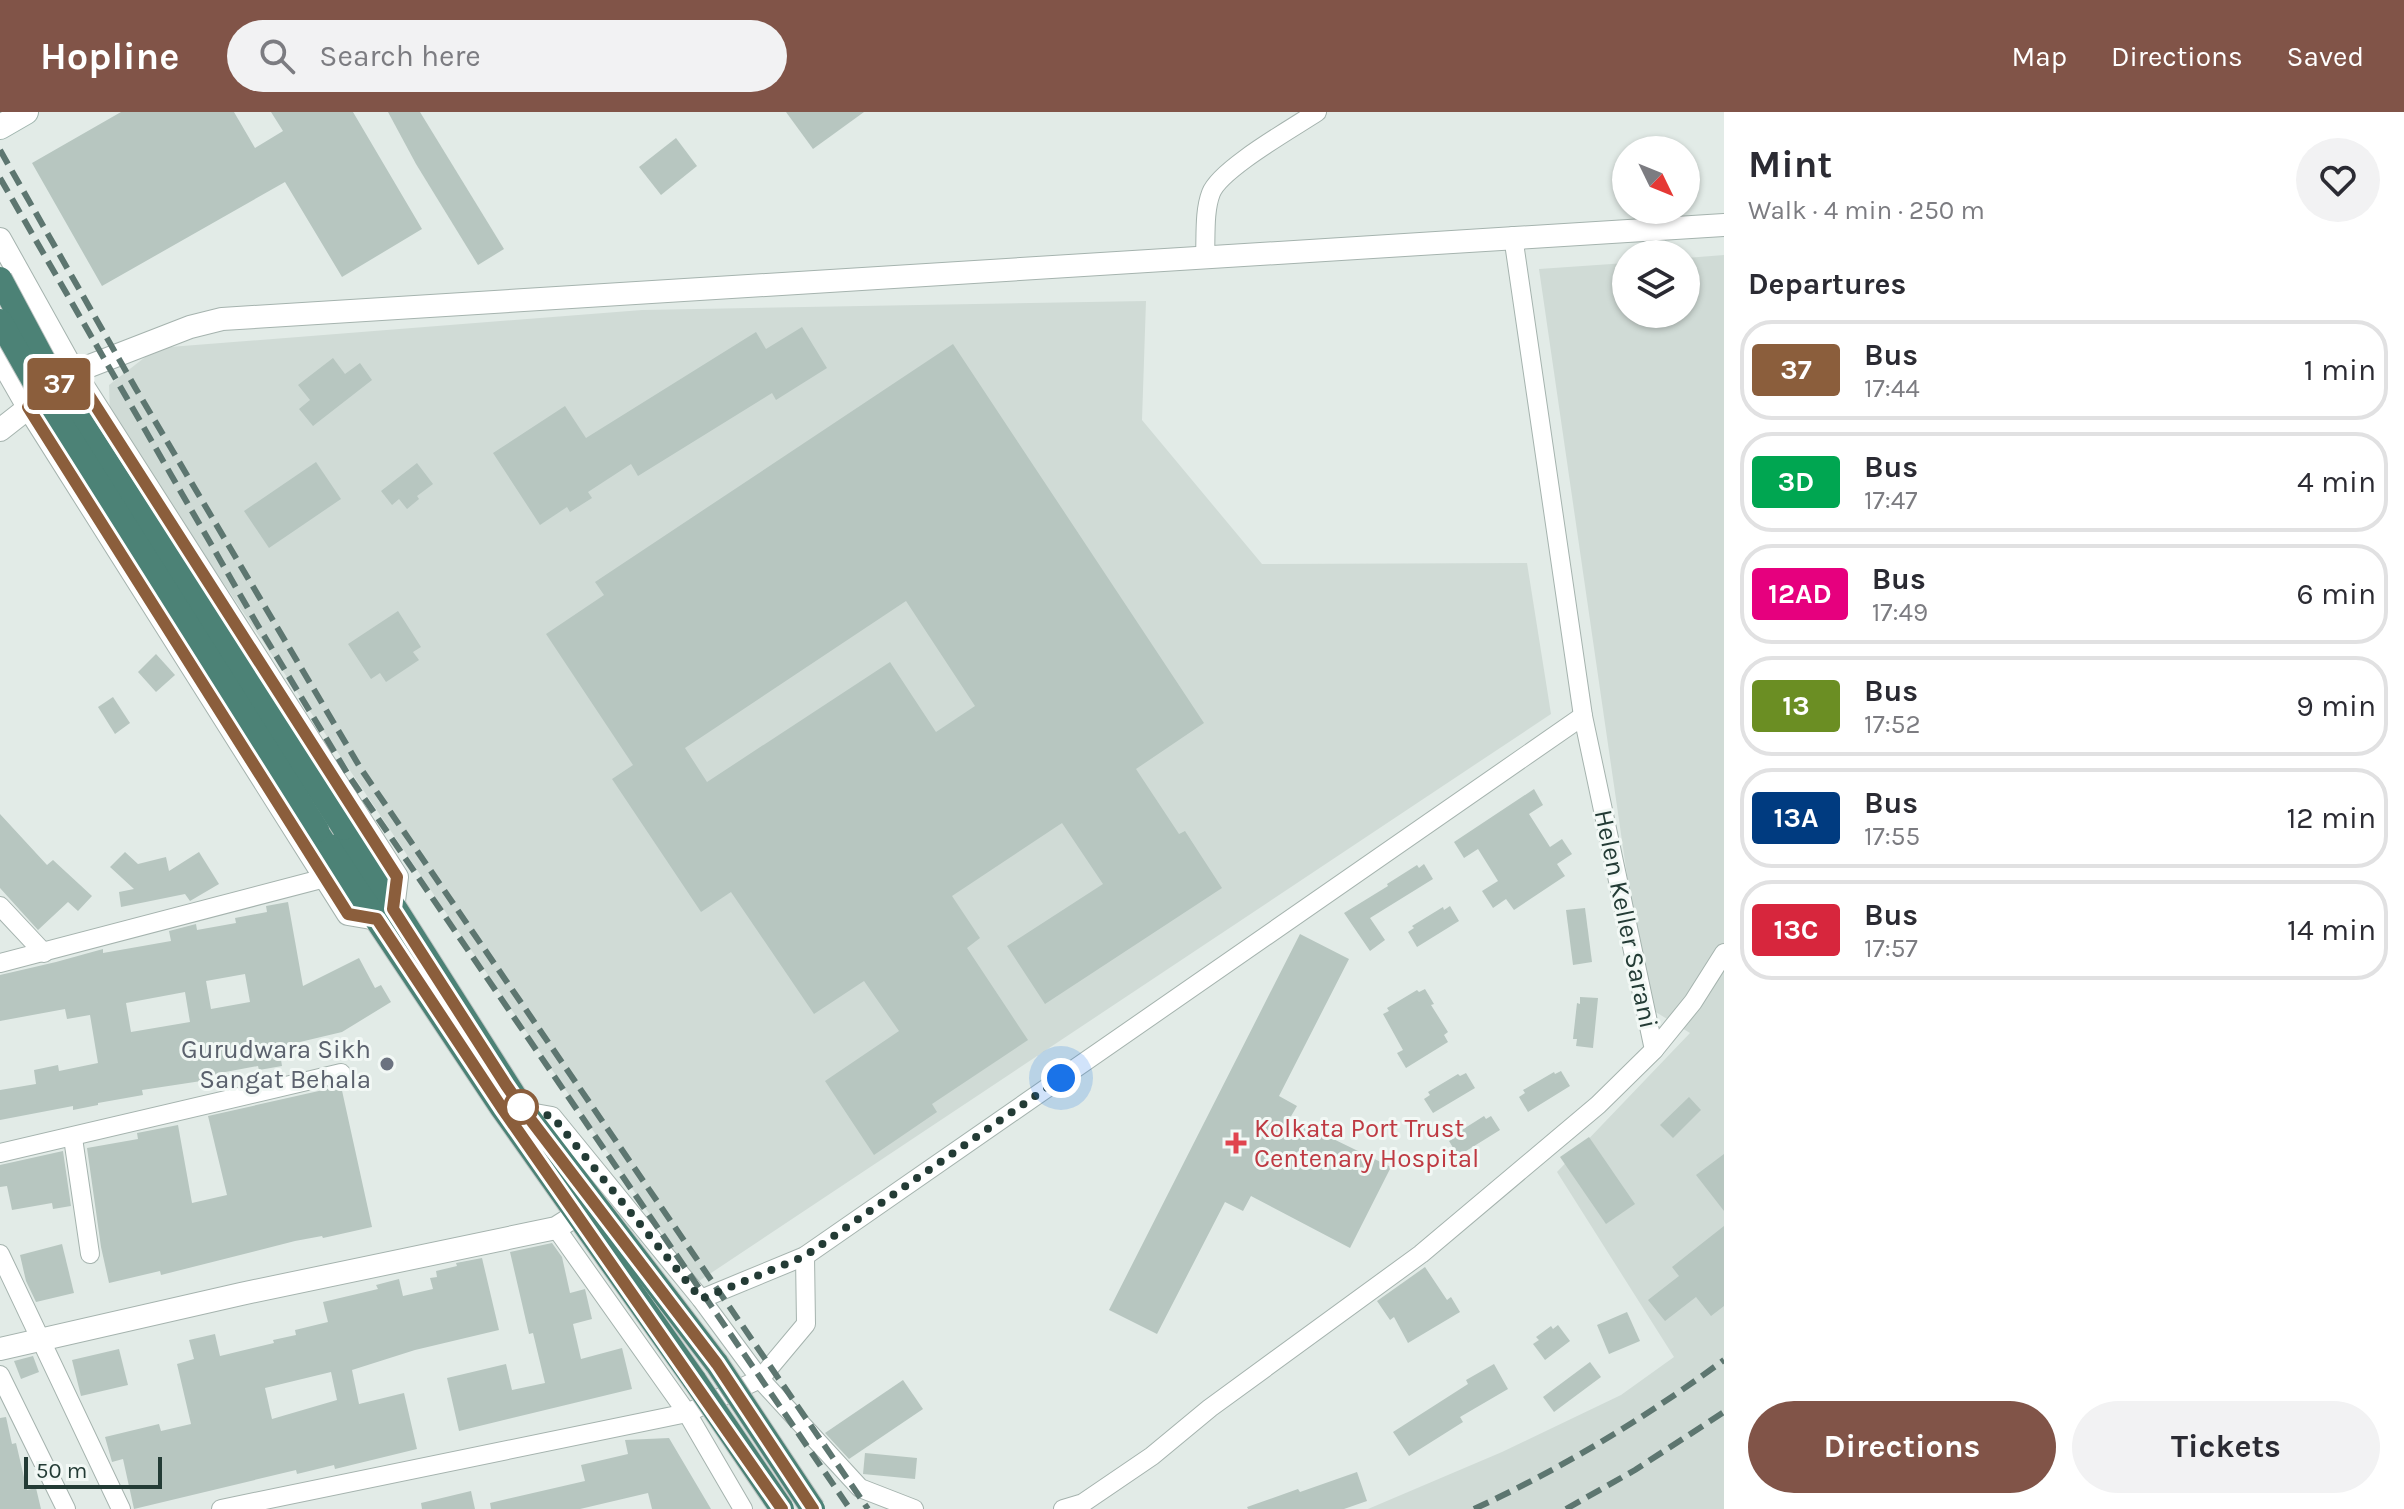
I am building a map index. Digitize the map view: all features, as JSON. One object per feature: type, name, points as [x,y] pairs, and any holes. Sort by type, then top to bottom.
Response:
[{"type":"highway","points":[[0,279],[55,382],[344,828],[385,914],[497,1102],[717,1364],[813,1509]]},
{"type":"highway","points":[[0,321],[35,383],[317,830],[385,914],[524,1111],[695,1381],[782,1509]]},
{"type":"main road","points":[[0,127],[26,112]]},
{"type":"street","points":[[1205,256],[1207,212],[1210,194],[1216,183],[1317,112]]},
{"type":"street","points":[[0,430],[74,372],[165,336],[222,319],[1724,225]]},
{"type":"street","name":"Helen Keller Sarani","points":[[1063,1509],[1083,1503],[1152,1456],[1210,1408],[1421,1254],[1598,1105],[1654,1050],[1583,716],[1513,236]]},
{"type":"street","points":[[0,239],[74,372],[397,877],[385,914],[348,914],[0,358]]},
{"type":"street","points":[[701,1299],[805,1256],[1583,716]]},
{"type":"street","points":[[0,963],[325,878]]},
{"type":"street","points":[[0,906],[44,953]]},
{"type":"street","points":[[1654,1050],[1693,1002],[1724,953]]},
{"type":"street","points":[[0,1153],[341,1073]]},
{"type":"street","points":[[524,1111],[552,1116],[701,1299],[760,1379],[860,1488],[914,1509]]},
{"type":"street","points":[[73,1138],[90,1254]]},
{"type":"street","points":[[0,1349],[241,1294],[556,1228],[586,1210]]},
{"type":"street","points":[[556,1228],[687,1413],[743,1509]]},
{"type":"street","points":[[0,1254],[121,1509]]},
{"type":"street","points":[[221,1509],[687,1413],[760,1379],[806,1324],[805,1256]]},
{"type":"street","points":[[0,1375],[66,1509]]},
{"type":"shaded area","points":[[1724,255],[1724,1509],[1368,1509],[1502,1452],[1621,1395],[1674,1357],[1557,1172],[1690,1033],[1646,1006],[1539,269],[1612,264],[1612,328],[1700,328],[1700,257]]},
{"type":"shaded area","points":[[1146,301],[1142,420],[1262,564],[1527,563],[1551,714],[696,1283],[110,415],[109,385],[157,348],[642,310]]},
{"type":"building","points":[[121,112],[234,112],[255,148],[283,131],[271,112],[353,112],[422,229],[342,277],[285,182],[102,286],[32,163]]},
{"type":"building","points":[[388,112],[420,112],[504,249],[478,265]]},
{"type":"building","points":[[786,112],[864,112],[813,149]]},
{"type":"building","points":[[676,138],[697,166],[661,195],[639,167]]},
{"type":"building","points":[[802,327],[827,368],[776,400],[772,393],[638,476],[631,464],[588,492],[592,498],[570,512],[567,507],[540,525],[493,453],[565,406],[586,438],[756,332],[766,349]]},
{"type":"building","points":[[953,344],[1204,723],[1136,769],[1179,834],[1185,831],[1222,888],[1045,1004],[1007,946],[1103,884],[1062,823],[952,896],[980,938],[967,948],[1028,1040],[932,1104],[937,1112],[874,1155],[825,1081],[899,1031],[864,981],[814,1014],[731,892],[701,912],[612,779],[633,765],[546,634],[604,595],[595,582]],"holes":[[[906,601],[975,706],[936,732],[890,662],[707,782],[685,748]]]},
{"type":"building","points":[[333,358],[345,374],[360,363],[372,380],[313,426],[299,409],[310,400],[298,385]]},
{"type":"building","points":[[316,462],[341,499],[269,548],[244,511]]},
{"type":"building","points":[[417,463],[433,484],[417,496],[419,499],[407,509],[399,499],[392,505],[381,491]]},
{"type":"building","points":[[398,611],[421,647],[413,652],[419,660],[386,682],[380,673],[371,679],[348,644]]},
{"type":"building","points":[[156,654],[175,675],[156,692],[138,672]]},
{"type":"building","points":[[113,697],[130,723],[115,734],[98,707]]},
{"type":"building","points":[[1534,789],[1543,805],[1529,814],[1550,847],[1562,839],[1572,854],[1557,864],[1565,876],[1514,910],[1506,899],[1493,908],[1482,891],[1498,881],[1478,849],[1464,858],[1454,842]]},
{"type":"building","points":[[0,814],[47,865],[53,860],[92,896],[78,911],[68,902],[38,930],[0,888]]},
{"type":"building","points":[[125,852],[138,864],[166,857],[169,871],[199,852],[219,884],[190,901],[185,894],[121,907],[119,892],[134,889],[110,867]]},
{"type":"building","points":[[1424,864],[1433,879],[1370,918],[1385,940],[1370,951],[1344,913],[1417,865],[1419,868]]},
{"type":"building","points":[[288,902],[303,986],[359,958],[375,988],[381,985],[391,1002],[342,1032],[279,1047],[282,1066],[259,1070],[258,1066],[220,1073],[221,1078],[142,1090],[143,1095],[98,1105],[73,1110],[73,1106],[0,1120],[0,1090],[36,1084],[34,1070],[58,1065],[59,1071],[98,1063],[90,1015],[67,1019],[65,1009],[0,1021],[0,975],[103,949],[103,953],[171,941],[169,931],[196,924],[197,930],[236,923],[235,918],[267,912],[266,906]],"holes":[[[245,974],[250,1002],[211,1009],[206,981]],[[185,992],[190,1022],[131,1032],[126,1003]]]},
{"type":"building","points":[[1450,906],[1459,921],[1417,947],[1408,932],[1414,928],[1412,926]]},
{"type":"building","points":[[1585,908],[1592,962],[1573,965],[1566,910]]},
{"type":"building","points":[[1300,934],[1349,959],[1279,1096],[1297,1106],[1290,1118],[1391,1167],[1350,1248],[1251,1196],[1243,1211],[1225,1202],[1157,1334],[1109,1310]]},
{"type":"building","points":[[1425,989],[1448,1032],[1444,1035],[1448,1042],[1406,1068],[1397,1053],[1403,1050],[1383,1014],[1389,1011],[1387,1008],[1417,990]]},
{"type":"building","points":[[1580,997],[1598,998],[1593,1048],[1576,1046],[1577,1039],[1573,1039]]},
{"type":"building","points":[[1561,1071],[1570,1086],[1528,1112],[1519,1097],[1525,1093],[1523,1090]]},
{"type":"building","points":[[1466,1073],[1475,1088],[1433,1113],[1424,1099],[1430,1095],[1428,1092],[1458,1074]]},
{"type":"building","points":[[341,1086],[372,1227],[295,1241],[161,1275],[160,1271],[109,1283],[87,1148],[138,1139],[137,1133],[178,1125],[192,1203],[227,1195],[208,1116]]},
{"type":"building","points":[[1689,1097],[1701,1110],[1673,1138],[1660,1125]]},
{"type":"building","points":[[1484,1116],[1486,1119],[1491,1116],[1500,1130],[1458,1156],[1449,1141]]},
{"type":"building","points":[[1589,1137],[1635,1204],[1606,1224],[1560,1157]]},
{"type":"building","points":[[63,1151],[71,1206],[53,1209],[52,1203],[12,1210],[7,1186],[0,1187],[0,1165]]},
{"type":"building","points":[[1724,1154],[1724,1211],[1696,1175]]},
{"type":"building","points":[[1724,1226],[1724,1306],[1711,1316],[1696,1297],[1665,1321],[1648,1300],[1679,1276],[1672,1267]]},
{"type":"building","points":[[552,1243],[562,1257],[570,1293],[585,1289],[592,1319],[573,1324],[581,1359],[622,1348],[632,1389],[459,1431],[447,1378],[506,1364],[512,1390],[545,1383],[533,1333],[529,1334],[510,1252]]},
{"type":"building","points":[[62,1244],[74,1293],[36,1302],[26,1281],[20,1255]]},
{"type":"building","points":[[482,1258],[499,1330],[415,1350],[352,1370],[359,1404],[404,1393],[417,1449],[335,1469],[334,1465],[297,1474],[296,1470],[134,1509],[123,1459],[112,1462],[105,1437],[159,1424],[161,1431],[191,1424],[177,1364],[194,1359],[189,1340],[215,1334],[220,1356],[274,1343],[273,1340],[296,1335],[295,1330],[328,1322],[323,1302],[378,1289],[376,1285],[399,1279],[403,1296],[433,1289],[430,1278],[437,1277],[436,1271],[457,1266],[456,1263]],"holes":[[[331,1372],[337,1400],[272,1419],[265,1388]]]},
{"type":"building","points":[[1425,1267],[1447,1300],[1451,1297],[1460,1312],[1408,1343],[1394,1317],[1390,1320],[1377,1301]]},
{"type":"building","points":[[1627,1312],[1640,1341],[1609,1354],[1597,1325]]},
{"type":"building","points":[[1558,1325],[1570,1341],[1545,1360],[1533,1344],[1539,1340],[1536,1337],[1551,1326],[1553,1329]]},
{"type":"building","points":[[119,1349],[128,1385],[81,1396],[72,1360]]},
{"type":"building","points":[[33,1356],[39,1372],[21,1379],[14,1361]]},
{"type":"building","points":[[1590,1362],[1601,1377],[1554,1412],[1543,1397]]},
{"type":"building","points":[[1494,1364],[1508,1389],[1460,1417],[1463,1422],[1409,1456],[1393,1432]]},
{"type":"building","points":[[903,1380],[923,1409],[849,1459],[825,1433]]},
{"type":"building","points":[[6,1417],[12,1444],[16,1443],[27,1490],[36,1488],[41,1509],[0,1509],[0,1418]]},
{"type":"building","points":[[669,1438],[711,1509],[652,1509],[648,1493],[580,1509],[491,1509],[490,1503],[585,1481],[581,1465],[628,1454],[625,1440]]},
{"type":"building","points":[[865,1453],[917,1458],[915,1479],[863,1474]]},
{"type":"building","points":[[1357,1472],[1367,1501],[1344,1509],[1247,1507],[1298,1489],[1300,1492]]},
{"type":"building","points":[[471,1491],[475,1509],[422,1509],[421,1503]]},
{"type":"railway","points":[[0,150],[136,389],[361,769],[868,1509]]},
{"type":"railway","points":[[0,178],[257,624],[349,776],[850,1509]]},
{"type":"railway","points":[[1474,1509],[1540,1477],[1603,1441],[1724,1360]]},
{"type":"railway","points":[[1566,1509],[1635,1470],[1724,1412]]},
{"type":"bus line","name":"37","points":[[782,1509],[502,1108],[377,919],[348,914],[28,407],[74,372],[397,877],[393,909],[506,1085],[717,1364],[813,1509]]},
{"type":"place","name":"Gurudwara Sikh Sangat Behala","points":[[387,1064]]},
{"type":"place","name":"Kolkata Port Trust Centenary Hospital","points":[[1236,1143]]},
{"type":"route","points":[[521,1107],[524,1111],[552,1116],[701,1299],[805,1256],[1061,1078]]}]
